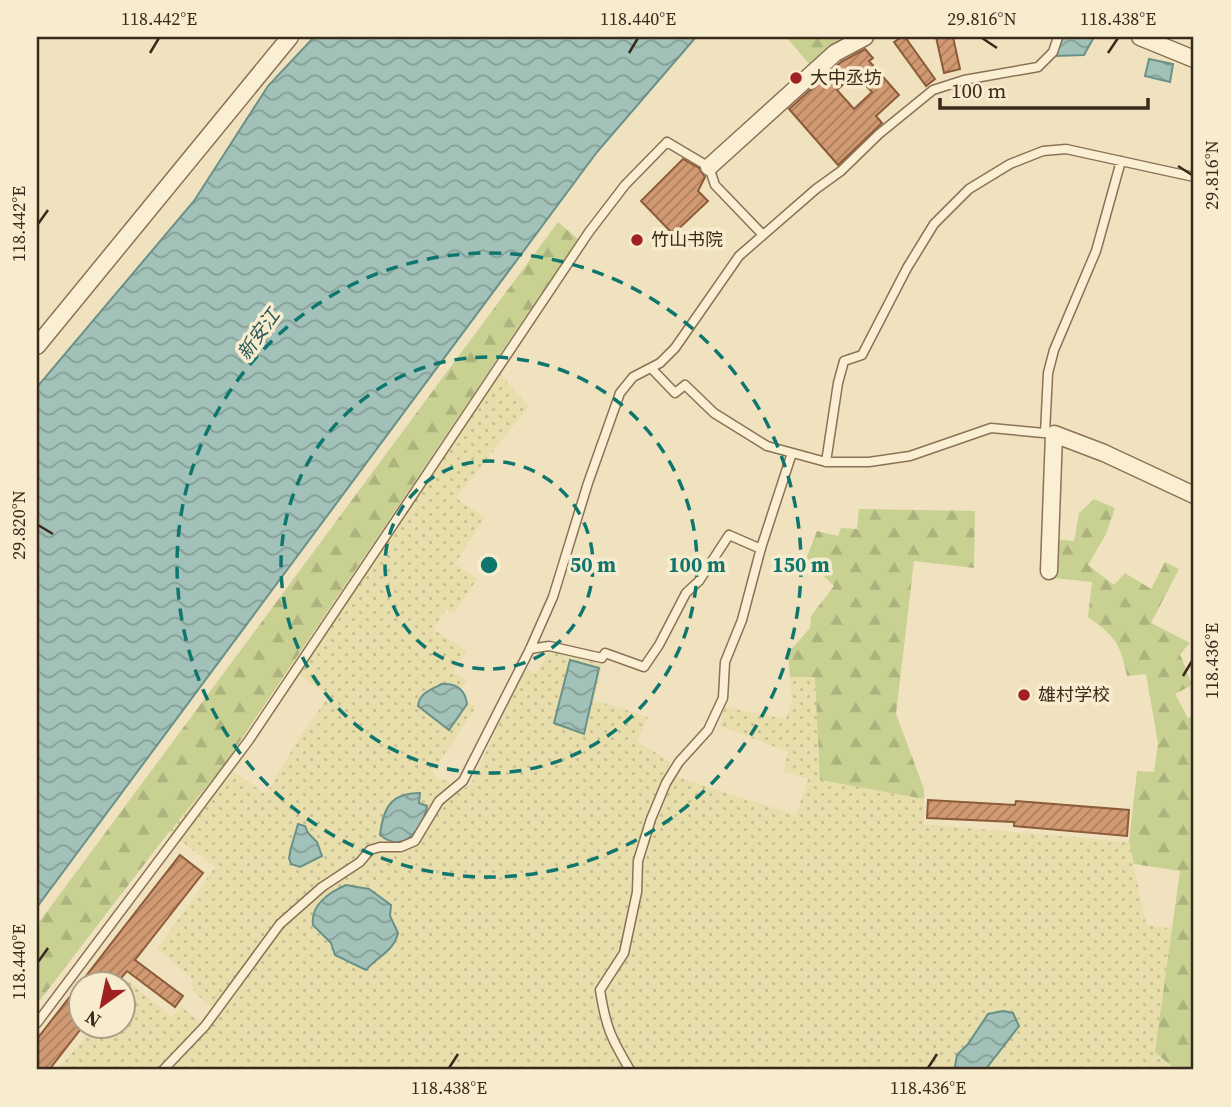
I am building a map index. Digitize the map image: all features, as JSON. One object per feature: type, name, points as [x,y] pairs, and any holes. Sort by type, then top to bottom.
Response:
[{"type":"street","points":[[37,346],[290,37]]},
{"type":"street","points":[[709,167],[835,53],[864,37]]},
{"type":"street","points":[[1140,37],[1194,59]]},
{"type":"street","points":[[1049,571],[1049,434],[1104,453],[1194,495]]},
{"type":"lane","points":[[163,1070],[205,1026],[287,917],[323,887],[360,862],[370,850],[401,847],[419,838],[439,801],[463,781],[530,649],[553,597],[588,483],[620,393],[633,377],[651,368],[675,348],[739,256],[933,90],[964,80],[1038,67],[1053,52],[1058,37]]},
{"type":"lane","points":[[37,1023],[249,740],[589,232],[625,185],[667,142],[709,167],[715,186],[763,235]]},
{"type":"lane","points":[[826,462],[838,383],[844,362],[862,355],[907,268],[934,224],[969,189],[1010,164],[1043,151],[1066,149],[1194,177]]},
{"type":"lane","points":[[651,368],[675,393],[685,385],[714,413],[767,446],[826,462],[869,463],[910,456],[991,428],[1049,434],[1048,373],[1054,350],[1096,251],[1121,161]]},
{"type":"lane","points":[[630,1070],[605,1023],[600,990],[624,953],[637,892],[638,861],[666,783],[679,762],[708,730],[723,698],[725,662],[742,620],[761,549],[792,453]]},
{"type":"lane","points":[[530,649],[549,646],[602,658],[605,653],[644,667],[659,645],[686,593],[699,581],[729,535],[761,549]]},
{"type":"shaded area","points":[[491,369],[499,373],[529,406],[456,498],[485,517],[455,564],[477,579],[454,614],[446,609],[433,629],[467,651],[453,672],[467,680],[457,695],[476,707],[433,771],[436,777],[464,788],[471,784],[525,668],[536,673],[547,654],[554,651],[602,664],[594,700],[648,717],[637,741],[670,762],[665,773],[796,815],[808,779],[783,771],[788,752],[720,726],[725,707],[786,719],[792,699],[790,677],[815,677],[820,780],[924,799],[924,824],[1129,842],[1146,924],[1172,929],[1155,1052],[1176,1070],[58,1070],[82,1040],[136,1040],[136,988],[172,1017],[181,1006],[200,1022],[212,1007],[194,993],[191,977],[157,949],[215,867],[169,832],[224,765],[266,794],[299,738],[329,696],[290,668]]},
{"type":"green space","points":[[786,37],[852,37],[812,67]]},
{"type":"green space","points":[[558,222],[578,239],[224,765],[37,1004],[37,925]]},
{"type":"green space","points":[[1094,499],[1115,508],[1106,534],[1088,565],[1114,585],[1125,573],[1151,589],[1165,562],[1179,569],[1151,623],[1190,643],[1180,654],[1192,685],[1175,694],[1188,718],[1194,715],[1194,1070],[1176,1070],[1155,1052],[1180,871],[1134,864],[1129,842],[1137,771],[1154,772],[1158,743],[1146,674],[1127,676],[1119,648],[1105,630],[1088,617],[1092,582],[1054,578],[1055,539],[1074,541],[1079,513]]},
{"type":"green space","points":[[859,509],[975,511],[974,568],[914,561],[896,714],[924,789],[924,799],[820,780],[815,677],[790,677],[788,653],[810,628],[811,616],[834,586],[806,559],[817,531],[838,536],[841,528],[857,529]]},
{"type":"water","name":"新安江","points":[[314,37],[696,37],[597,152],[37,907],[37,387],[194,201],[268,86]]},
{"type":"water","points":[[1063,37],[1094,37],[1084,55],[1055,56]]},
{"type":"water","points":[[1149,59],[1173,64],[1170,82],[1145,76]]},
{"type":"water","points":[[570,660],[599,668],[584,734],[554,723]]},
{"type":"water","points":[[442,684],[459,688],[467,704],[449,730],[418,706],[423,695]]},
{"type":"water","points":[[420,793],[419,803],[427,806],[424,818],[412,835],[401,842],[395,842],[380,835],[383,817],[390,804],[402,796]]},
{"type":"water","points":[[298,824],[305,826],[317,842],[322,856],[300,867],[291,864],[289,858]]},
{"type":"water","points":[[346,885],[369,889],[391,905],[390,916],[398,933],[389,949],[366,970],[335,955],[331,943],[313,925],[315,911],[322,900]]},
{"type":"water","points":[[1003,1011],[1013,1013],[1019,1026],[985,1070],[958,1070],[955,1066],[957,1055],[968,1044],[988,1014]]},
{"type":"building","points":[[905,37],[935,79],[926,86],[894,42]]},
{"type":"building","points":[[936,37],[953,37],[960,69],[944,73]]},
{"type":"building","points":[[865,49],[873,58],[869,61],[899,95],[876,116],[882,123],[838,165],[789,109],[841,62]],"holes":[[[855,74],[872,92],[854,109],[837,90]]]},
{"type":"building","points":[[683,159],[699,168],[705,177],[698,191],[708,201],[673,234],[641,201]]},
{"type":"building","points":[[928,800],[1015,805],[1016,801],[1129,810],[1127,836],[1014,826],[1014,822],[927,818]]},
{"type":"building","points":[[180,855],[203,873],[135,960],[183,996],[175,1007],[136,978],[136,970],[91,970]]},
{"type":"building","points":[[66,1002],[66,1040],[72,1040],[49,1070],[37,1070],[37,1039]]},
{"type":"place","name":"大中丞坊","points":[[796,78]]},
{"type":"place","name":"竹山书院","points":[[637,240]]},
{"type":"place","name":"雄村学校","points":[[1024,695]]}]
